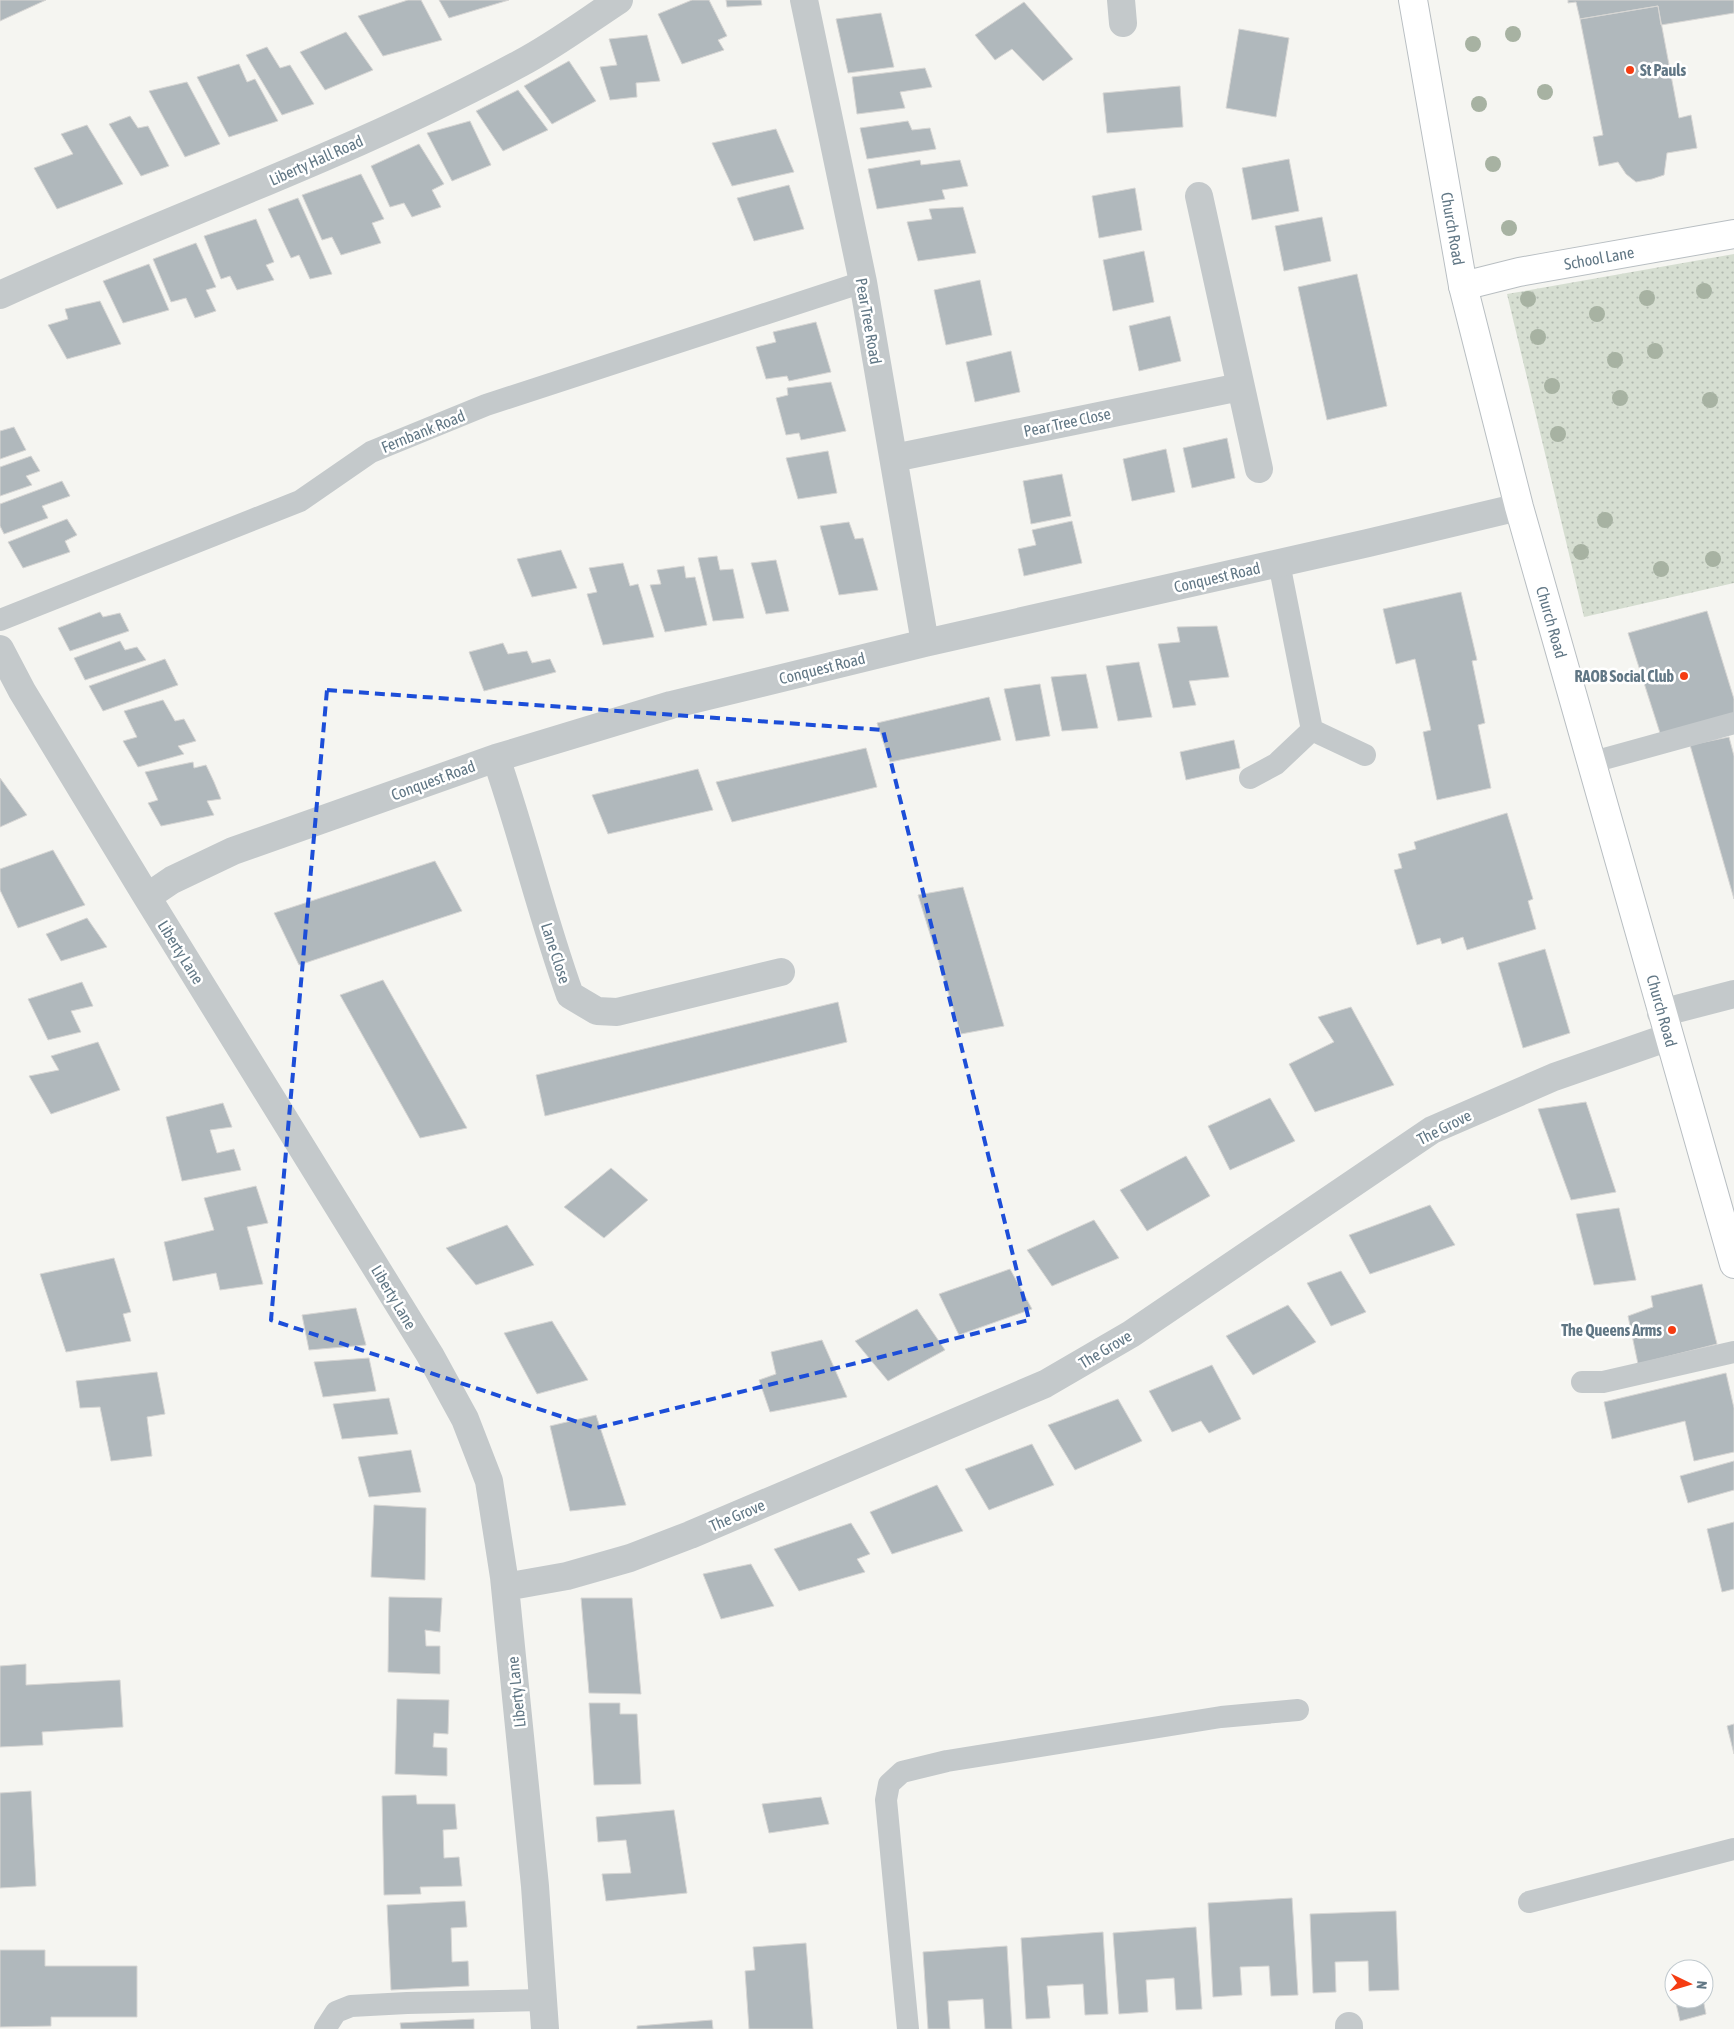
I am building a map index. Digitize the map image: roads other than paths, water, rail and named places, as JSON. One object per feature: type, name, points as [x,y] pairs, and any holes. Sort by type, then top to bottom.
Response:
[{"type":"main road","name":"Church Road","points":[[1413,0],[1464,286],[1519,507],[1593,762],[1665,1025],[1734,1264]]},
{"type":"main road","name":"School Lane","points":[[1464,286],[1520,272],[1734,234]]},
{"type":"street","name":"Liberty Hall Road","points":[[0,295],[75,261],[288,173],[448,101],[523,62],[619,0]]},
{"type":"street","name":"Pear Tree Road","points":[[804,0],[863,282],[925,643]]},
{"type":"street","points":[[1199,196],[1259,469]]},
{"type":"street","name":"Pear Tree Close","points":[[894,458],[1240,387]]},
{"type":"street","name":"Conquest Road","points":[[147,897],[172,880],[233,851],[496,758],[671,705],[925,643],[1519,507]]},
{"type":"street","name":"Liberty Lane","points":[[0,649],[22,691],[420,1339],[465,1419],[489,1481],[505,1587],[535,1886],[545,2029]]},
{"type":"street","name":"Lane Close","points":[[496,758],[570,996],[597,1011],[618,1012],[781,972]]},
{"type":"street","name":"The Grove","points":[[505,1587],[568,1576],[630,1558],[690,1535],[1045,1384],[1131,1334],[1432,1130],[1554,1077],[1734,994]]},
{"type":"lane","name":"Fernbank Road","points":[[0,620],[300,501],[371,452],[486,405],[863,282]]},
{"type":"lane","points":[[1279,563],[1312,730]]},
{"type":"lane","points":[[1593,762],[1734,723]]},
{"type":"lane","points":[[1312,730],[1365,755]]},
{"type":"lane","points":[[1250,778],[1276,764],[1312,730]]},
{"type":"lane","points":[[1582,1382],[1603,1382],[1734,1352]]},
{"type":"lane","points":[[908,2029],[886,1800],[889,1784],[902,1772],[947,1761],[1221,1717],[1298,1710]]},
{"type":"lane","points":[[1529,1902],[1734,1849]]},
{"type":"lane","points":[[325,2029],[336,2012],[351,2006],[543,2000]]},
{"type":"place","name":"St Pauls","points":[[1630,70]]},
{"type":"place","name":"RAOB Social Club","points":[[1684,676]]},
{"type":"place","name":"The Queens Arms","points":[[1672,1330]]}]
